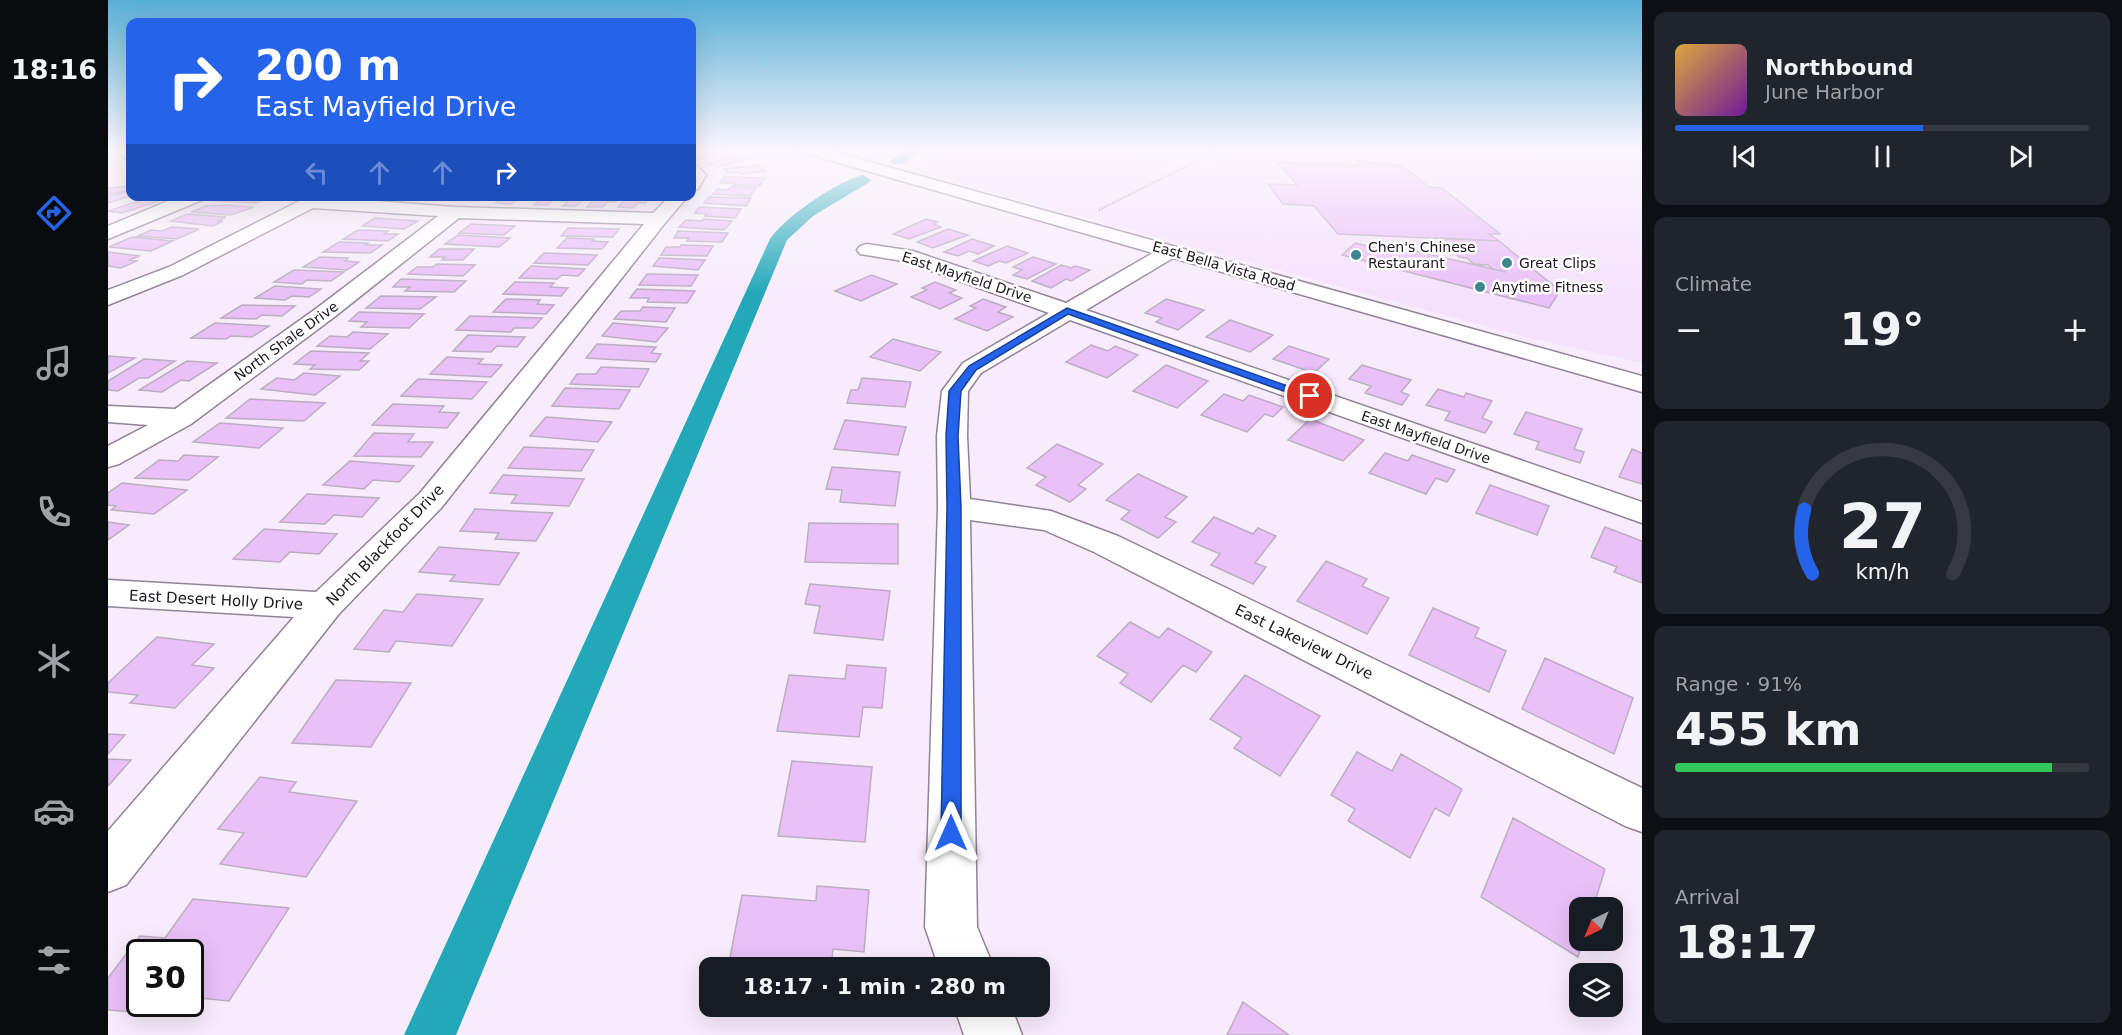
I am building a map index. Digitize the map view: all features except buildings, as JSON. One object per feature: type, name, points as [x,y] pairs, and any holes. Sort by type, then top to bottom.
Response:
[{"type":"street","name":"East Bella Vista Road","points":[[978,197],[1642,384]]},
{"type":"street","points":[[108,232],[184,201]]},
{"type":"street","points":[[108,298],[176,270],[316,201]]},
{"type":"street","points":[[329,201],[455,212],[669,208]]},
{"type":"street","name":"North Blackfoot Drive","points":[[108,868],[325,606],[431,500],[669,208]]},
{"type":"street","name":"North Shale Drive","points":[[108,458],[181,418],[325,313],[455,212]]},
{"type":"street","name":"East Mayfield Drive","points":[[867,250],[906,255],[1642,513]]},
{"type":"street","points":[[963,957],[951,927],[954,507],[952,436],[955,391],[972,368],[1171,251]]},
{"type":"street","points":[[108,414],[181,418]]},
{"type":"street","name":"East Lakeview Drive","points":[[954,507],[1051,521],[1106,544],[1642,811]]},
{"type":"street","name":"East Desert Holly Drive","points":[[108,593],[325,606]]},
{"type":"street","points":[[986,1017],[993,1035]]},
{"type":"path","points":[[1076,225],[1123,197]]},
{"type":"shaded area","points":[[1010,197],[1642,197],[1642,363],[1522,336]]},
{"type":"waterway","points":[[430,1035],[779,239],[796,220],[832,197]]},
{"type":"place","name":"Chen's Chinese Restaurant","points":[[1356,255]]},
{"type":"place","name":"Great Clips","points":[[1507,263]]},
{"type":"place","name":"Anytime Fitness","points":[[1480,287]]},
{"type":"route","points":[[951,833],[954,507],[952,436],[955,391],[972,368],[1067,311],[1310,396]]}]
